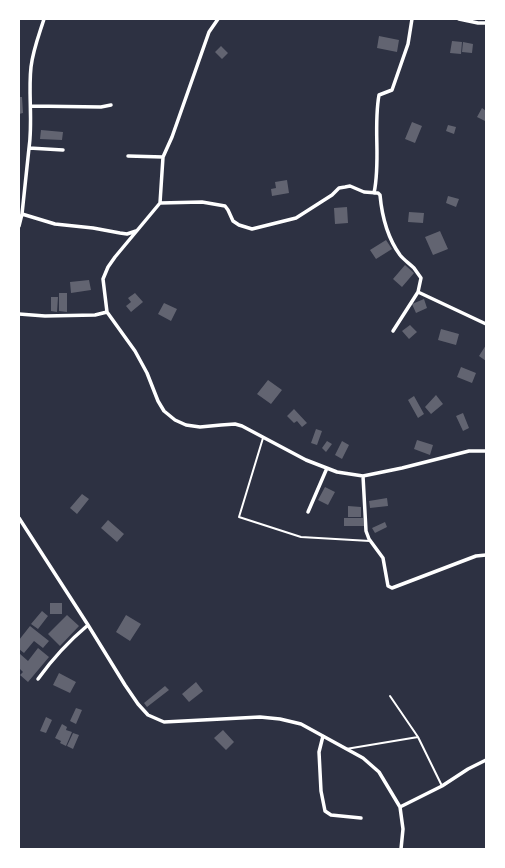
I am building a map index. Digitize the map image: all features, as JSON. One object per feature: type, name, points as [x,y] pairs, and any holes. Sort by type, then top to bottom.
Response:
[{"type":"street","points":[[19,226],[22,214],[31,125],[32,57],[44,19]]},
{"type":"street","points":[[218,19],[209,32],[172,137],[163,157],[160,203],[115,257],[103,279],[107,312],[135,351],[147,373],[158,401],[164,411],[175,420],[186,425],[200,427],[235,424],[255,432],[289,452],[327,468],[337,472],[363,476],[469,451],[486,450]]},
{"type":"street","points":[[374,193],[377,181],[376,121],[379,95],[392,90],[408,44],[412,19]]},
{"type":"street","points":[[459,19],[486,23]]},
{"type":"street","points":[[31,106],[101,107],[112,105]]},
{"type":"street","points":[[29,148],[63,150]]},
{"type":"street","points":[[128,156],[163,157]]},
{"type":"street","points":[[160,203],[202,202],[224,206],[228,210],[233,221],[239,225],[252,229],[296,218],[332,195],[339,188],[350,186],[364,192],[378,193],[380,195],[383,220],[391,241],[399,255],[414,268],[421,278],[418,292],[393,331]]},
{"type":"street","points":[[22,214],[61,225],[93,228],[127,234],[137,231]]},
{"type":"street","points":[[418,292],[486,324]]},
{"type":"street","points":[[19,314],[74,316],[95,315],[107,312]]},
{"type":"street","points":[[308,512],[327,468]]},
{"type":"street","points":[[363,476],[366,531],[371,542],[383,558],[388,586],[392,588],[476,556],[486,555]]},
{"type":"street","points":[[19,518],[125,685],[138,704],[148,715],[164,722],[260,717],[280,719],[301,724],[363,758],[378,772],[400,807],[403,829],[401,849]]},
{"type":"street","points":[[38,679],[52,659],[88,625]]},
{"type":"street","points":[[323,736],[319,752],[321,791],[325,811],[331,815],[361,818]]},
{"type":"street","points":[[400,807],[442,786],[468,769],[486,760]]},
{"type":"lane","points":[[263,438],[239,517],[301,537],[371,542]]},
{"type":"lane","points":[[390,696],[418,737],[442,786]]},
{"type":"lane","points":[[345,749],[418,737]]},
{"type":"building","points":[[379,36],[399,40],[397,52],[377,48]]},
{"type":"building","points":[[452,41],[462,42],[461,54],[450,53]]},
{"type":"building","points":[[463,42],[473,44],[472,53],[462,52]]},
{"type":"building","points":[[221,46],[228,53],[222,59],[215,52]]},
{"type":"building","points":[[19,97],[22,97],[23,113],[19,114]]},
{"type":"building","points":[[482,108],[486,111],[485,121],[477,117]]},
{"type":"building","points":[[412,122],[422,126],[415,143],[405,139]]},
{"type":"building","points":[[448,125],[456,127],[454,134],[446,131]]},
{"type":"building","points":[[41,130],[63,132],[62,140],[40,139]]},
{"type":"building","points":[[287,180],[289,193],[272,196],[271,189],[276,188],[275,182]]},
{"type":"building","points":[[448,196],[459,199],[456,207],[446,203]]},
{"type":"building","points":[[347,207],[348,223],[335,224],[334,208]]},
{"type":"building","points":[[409,212],[424,213],[423,223],[408,222]]},
{"type":"building","points":[[440,231],[448,249],[433,255],[425,237]]},
{"type":"building","points":[[386,240],[392,249],[376,259],[370,250]]},
{"type":"building","points":[[405,265],[414,273],[402,287],[393,279]]},
{"type":"building","points":[[89,280],[91,290],[71,293],[70,282]]},
{"type":"building","points":[[59,293],[67,293],[67,312],[59,311]]},
{"type":"building","points":[[135,293],[143,302],[131,312],[126,306],[131,302],[128,298]]},
{"type":"building","points":[[51,297],[58,297],[57,312],[51,311]]},
{"type":"building","points":[[424,299],[427,308],[416,313],[412,304]]},
{"type":"building","points":[[164,303],[177,309],[171,321],[158,314]]},
{"type":"building","points":[[410,325],[417,332],[409,339],[402,331]]},
{"type":"building","points":[[441,329],[459,334],[456,345],[438,340]]},
{"type":"building","points":[[486,345],[486,361],[479,356]]},
{"type":"building","points":[[461,367],[476,373],[472,383],[457,377]]},
{"type":"building","points":[[268,380],[282,390],[271,404],[257,394]]},
{"type":"building","points":[[436,395],[443,404],[431,414],[425,407]]},
{"type":"building","points":[[414,396],[424,414],[418,418],[408,400]]},
{"type":"building","points":[[294,409],[307,423],[302,427],[297,421],[294,423],[287,416]]},
{"type":"building","points":[[463,413],[469,428],[463,431],[456,416]]},
{"type":"building","points":[[316,429],[322,431],[317,445],[311,443]]},
{"type":"building","points":[[417,440],[433,445],[430,455],[414,449]]},
{"type":"building","points":[[327,441],[332,444],[326,452],[322,448]]},
{"type":"building","points":[[342,441],[349,445],[342,459],[335,455]]},
{"type":"building","points":[[325,487],[335,492],[328,505],[318,500]]},
{"type":"building","points":[[82,494],[89,499],[77,514],[70,508]]},
{"type":"building","points":[[387,498],[388,506],[370,508],[369,501]]},
{"type":"building","points":[[348,506],[361,507],[361,517],[348,517]]},
{"type":"building","points":[[344,518],[363,518],[364,526],[344,526]]},
{"type":"building","points":[[108,520],[124,534],[117,542],[101,528]]},
{"type":"building","points":[[385,522],[387,527],[375,533],[372,528]]},
{"type":"building","points":[[50,603],[62,603],[62,614],[50,614]]},
{"type":"building","points":[[42,611],[48,616],[38,629],[31,624]]},
{"type":"building","points":[[67,615],[79,626],[60,646],[48,634]]},
{"type":"building","points":[[126,615],[141,624],[130,641],[116,632]]},
{"type":"building","points":[[30,626],[49,641],[43,648],[34,641],[24,653],[19,649],[19,640]]},
{"type":"building","points":[[38,648],[49,657],[28,682],[20,675],[23,672],[19,668],[19,653],[28,661]]},
{"type":"building","points":[[59,673],[76,682],[70,693],[53,685]]},
{"type":"building","points":[[196,682],[203,691],[189,702],[182,694]]},
{"type":"building","points":[[165,686],[169,690],[147,707],[144,703]]},
{"type":"building","points":[[76,708],[82,710],[76,724],[70,721]]},
{"type":"building","points":[[46,717],[52,720],[46,733],[40,731]]},
{"type":"building","points":[[62,724],[67,727],[66,730],[72,732],[66,746],[55,738]]},
{"type":"building","points":[[223,730],[234,742],[226,750],[214,738]]},
{"type":"building","points":[[73,733],[79,735],[73,749],[67,746]]}]
